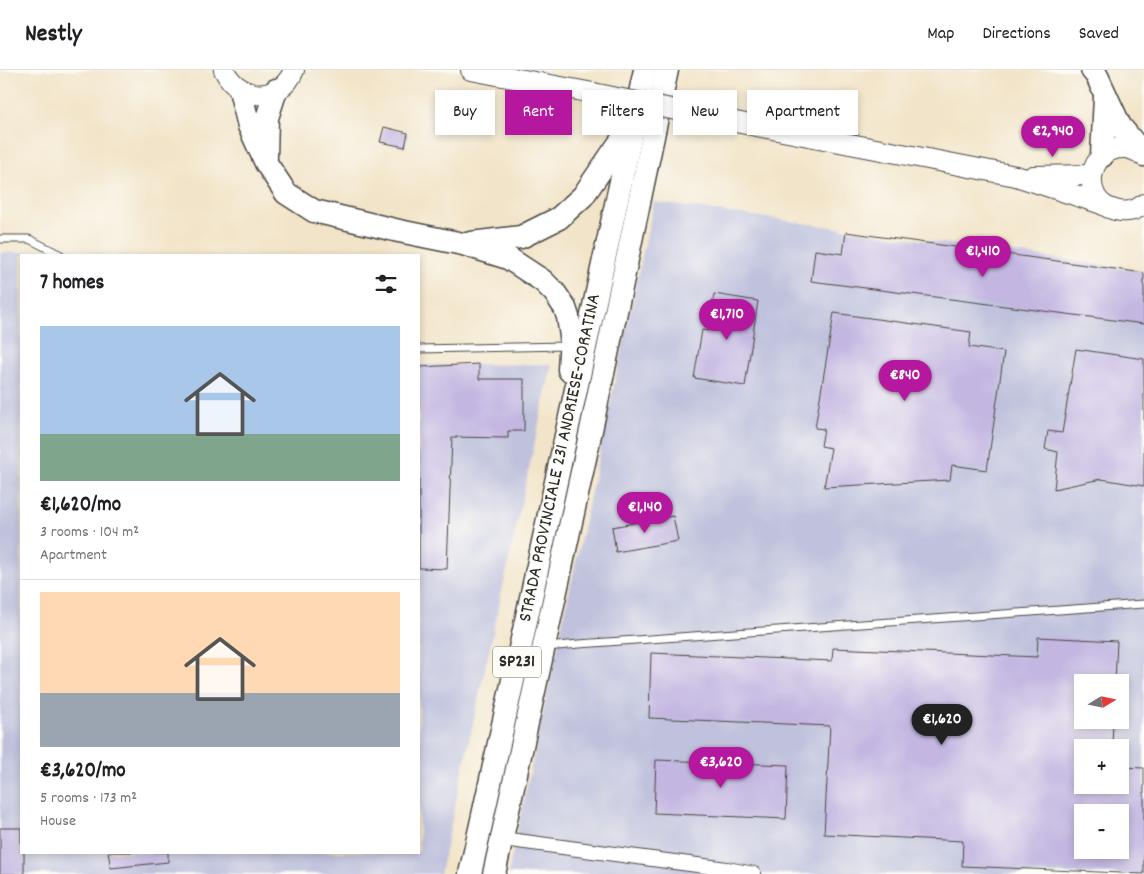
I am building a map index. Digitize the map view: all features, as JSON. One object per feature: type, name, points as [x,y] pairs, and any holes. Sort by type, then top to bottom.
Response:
[{"type":"main road","points":[[471,70],[1016,176],[1121,212],[1140,210]]},
{"type":"main road","name":"STRADA PROVINCIALE 231 ANDRIESE-CORATINA","points":[[640,90],[644,70]]},
{"type":"main road","name":"STRADA PROVINCIALE 231 ANDRIESE-CORATINA","points":[[494,874],[666,70]]},
{"type":"main road","points":[[651,146],[676,70]]},
{"type":"main road","points":[[1092,70],[1097,76],[1120,126],[1144,156]]},
{"type":"main road","points":[[228,76],[252,94],[264,94],[276,90],[286,83],[296,71]]},
{"type":"main road","points":[[228,76],[266,163],[286,193],[314,211],[463,244],[508,258],[543,281],[554,293],[565,308],[571,346],[563,450]]},
{"type":"main road","points":[[266,163],[267,118],[276,90]]},
{"type":"main road","points":[[1102,204],[1095,196],[1092,186],[1105,94]]},
{"type":"main road","points":[[463,244],[521,236],[559,218],[583,196],[625,135]]},
{"type":"main road","name":"STRADA PROVINCIALE 231 ANDRIESE-CORATINA","points":[[470,874],[630,135]]},
{"type":"main road","points":[[1016,176],[1096,166],[1110,150],[1121,148],[1132,149],[1144,156]]},
{"type":"street","points":[[502,839],[754,874]]},
{"type":"lane","points":[[0,239],[29,239],[59,254]]},
{"type":"lane","points":[[420,349],[571,346]]},
{"type":"lane","points":[[544,647],[1144,604]]},
{"type":"shaded area","points":[[654,202],[1144,271],[1144,874],[508,874]]},
{"type":"shaded area","points":[[29,252],[34,254],[20,254],[20,854],[420,854],[420,365],[552,364],[440,874],[0,874],[0,253]]},
{"type":"building","points":[[384,127],[408,133],[405,147],[380,142]]},
{"type":"building","points":[[846,232],[1144,273],[1144,324],[811,281],[815,250],[843,254]]},
{"type":"building","points":[[714,294],[758,301],[745,386],[694,378],[702,330],[708,331]]},
{"type":"building","points":[[834,313],[971,332],[969,347],[1004,352],[987,470],[952,465],[950,480],[824,487],[831,448],[821,446],[824,429],[815,428]]},
{"type":"building","points":[[1076,349],[1144,359],[1144,486],[1101,479],[1054,489],[1058,452],[1045,449],[1048,431],[1062,433]]},
{"type":"building","points":[[479,364],[479,379],[524,379],[524,431],[508,431],[508,438],[452,437],[447,569],[420,568],[420,367]]},
{"type":"building","points":[[673,516],[678,541],[616,552],[612,527]]},
{"type":"building","points":[[1038,637],[1117,641],[1115,674],[1074,674],[1074,729],[1113,729],[1112,739],[1074,739],[1074,794],[1129,794],[1129,767],[1144,768],[1144,874],[962,866],[963,841],[824,834],[830,726],[649,718],[651,653],[832,661],[833,648],[1037,657]]},
{"type":"building","points":[[656,760],[788,765],[786,819],[654,813]]},
{"type":"building","points":[[0,828],[20,828],[20,854],[24,854],[24,874],[0,874]]},
{"type":"building","points":[[108,854],[168,854],[168,862],[111,868]]}]
